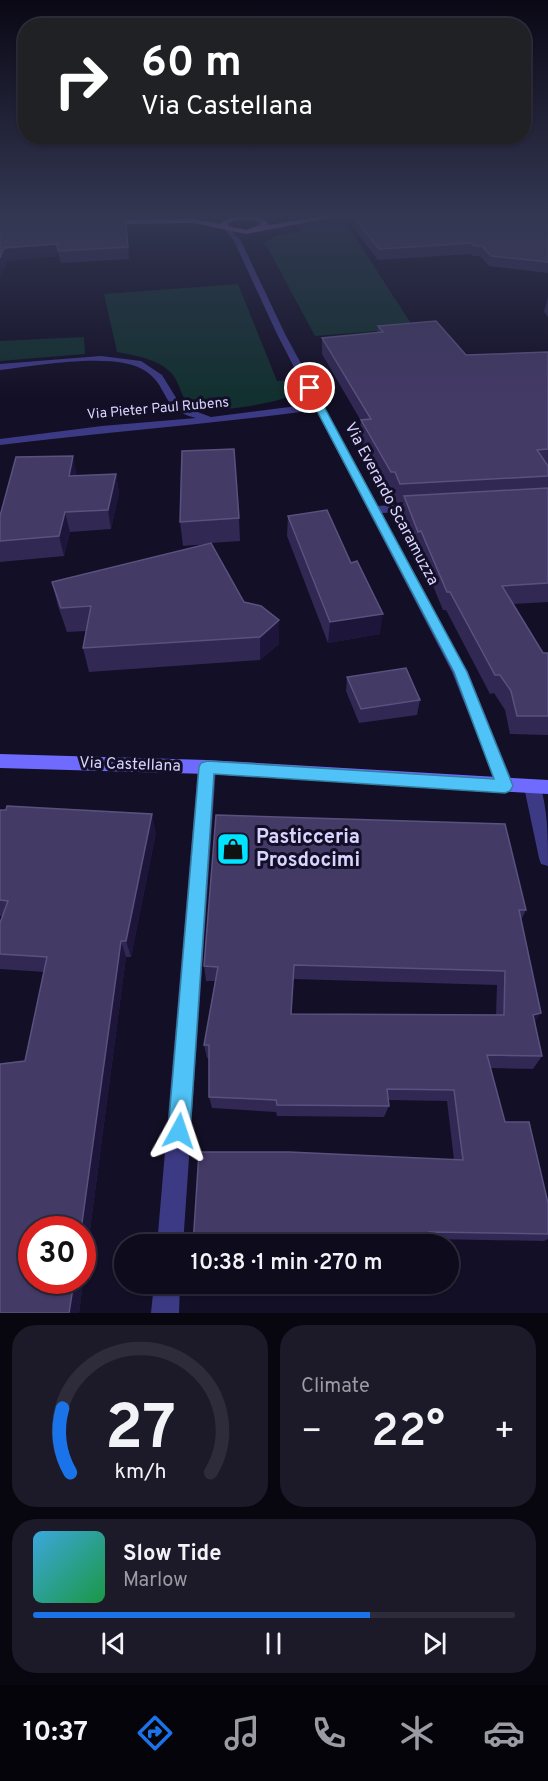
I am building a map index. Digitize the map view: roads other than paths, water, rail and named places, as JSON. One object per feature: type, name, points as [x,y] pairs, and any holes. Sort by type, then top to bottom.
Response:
[{"type":"street","name":"Via Everardo Scaramuzza","points":[[254,276],[373,510],[460,672],[505,786]]},
{"type":"street","points":[[0,367],[92,359],[118,358],[132,361],[148,366],[156,373],[172,403],[190,414],[215,420]]},
{"type":"street","points":[[102,429],[158,420],[166,415],[172,403]]},
{"type":"street","name":"Via Pieter Paul Rubens","points":[[0,442],[102,429],[215,420],[319,406]]},
{"type":"street","points":[[373,510],[429,506]]},
{"type":"street","name":"Via Castellana","points":[[0,761],[207,767],[540,787]]},
{"type":"street","points":[[171,1234],[207,767]]},
{"type":"street","points":[[540,787],[548,858]]},
{"type":"street","points":[[165,1313],[166,1294]]},
{"type":"place","name":"Pasticceria Prosdocimi","points":[[233,849]]}]
